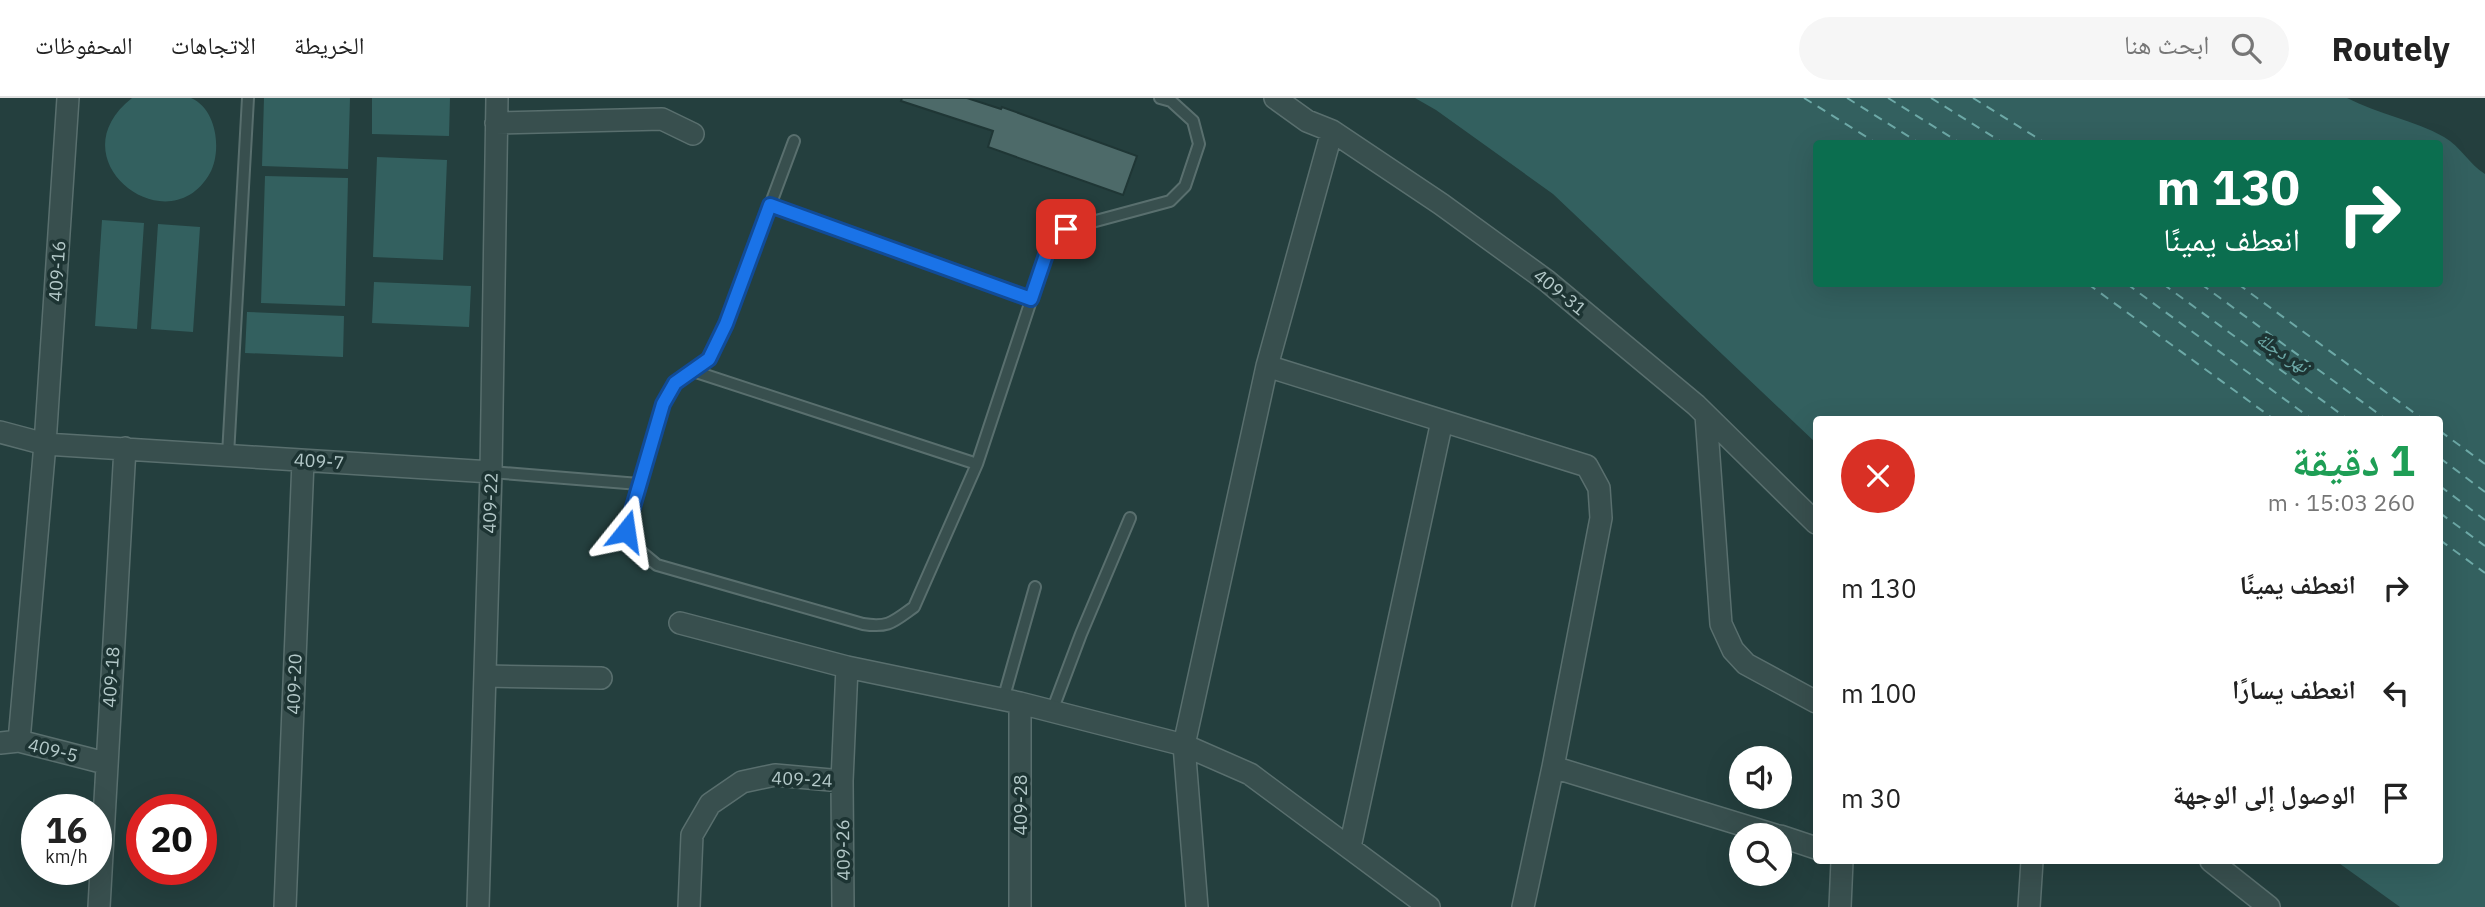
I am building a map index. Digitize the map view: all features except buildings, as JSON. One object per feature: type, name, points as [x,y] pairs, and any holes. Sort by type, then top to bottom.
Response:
[{"type":"street","name":"409-16","points":[[10,742],[45,444],[68,98]]},
{"type":"street","name":"409-22","points":[[478,907],[491,472],[497,98]]},
{"type":"street","name":"409-31","points":[[1275,98],[1307,121],[1332,131],[1441,204],[1547,281],[1706,415],[1813,520]]},
{"type":"street","points":[[496,123],[662,119],[693,134]]},
{"type":"street","points":[[1197,907],[1184,745],[1267,366],[1332,131]]},
{"type":"street","points":[[1267,366],[1587,466],[1599,488],[1601,518],[1523,907]]},
{"type":"street","points":[[1706,415],[1721,624],[1733,650],[1746,664],[1813,700]]},
{"type":"street","points":[[1350,847],[1441,421]]},
{"type":"street","name":"409-7","points":[[0,432],[45,444],[491,472]]},
{"type":"street","name":"409-18","points":[[99,907],[105,763],[125,448]]},
{"type":"street","name":"409-20","points":[[285,907],[303,461]]},
{"type":"street","points":[[680,623],[847,667],[1052,711],[1184,745],[1250,774],[1429,907]]},
{"type":"street","name":"409-26","points":[[843,907],[842,781],[847,667]]},
{"type":"street","points":[[485,676],[601,678]]},
{"type":"street","name":"409-28","points":[[1012,702],[1020,907]]},
{"type":"street","name":"409-5","points":[[10,742],[105,763]]},
{"type":"street","points":[[1553,767],[1736,823]]},
{"type":"street","name":"409-24","points":[[689,907],[692,835],[710,804],[742,782],[775,775],[842,781]]},
{"type":"street","points":[[1792,840],[1813,847]]},
{"type":"street","points":[[1840,907],[1842,864]]},
{"type":"street","points":[[2029,907],[2032,864]]},
{"type":"street","points":[[2215,864],[2269,907]]},
{"type":"lane","points":[[228,455],[248,98]]},
{"type":"lane","points":[[794,141],[726,324],[709,359],[675,383],[663,404],[626,531],[634,546],[657,565],[863,624],[882,627],[914,607],[977,464],[1051,240],[1066,229],[1170,201],[1185,186],[1199,144],[1193,121],[1171,101],[1160,98]]},
{"type":"lane","points":[[770,205],[1031,299]]},
{"type":"lane","points":[[694,371],[977,464]]},
{"type":"lane","name":"409-7","points":[[491,472],[639,484]]},
{"type":"lane","points":[[1052,711],[1130,518]]},
{"type":"lane","points":[[1012,702],[1035,587]]},
{"type":"water","points":[[132,98],[191,98],[207,111],[215,131],[216,154],[210,173],[192,194],[169,201],[146,198],[126,186],[111,168],[105,146],[111,122]]},
{"type":"water","points":[[264,98],[350,98],[348,169],[262,166]]},
{"type":"water","points":[[372,98],[450,98],[449,136],[372,134]]},
{"type":"water","name":"نهر دجلة","points":[[1415,98],[2347,98],[2421,126],[2450,141],[2485,174],[2485,907],[2400,907],[2340,864],[2443,864],[2443,416],[1813,416],[1813,440],[1553,194],[1436,110]]},
{"type":"water","points":[[377,157],[447,160],[443,260],[373,257]]},
{"type":"water","points":[[265,176],[348,178],[345,306],[261,303]]},
{"type":"water","points":[[102,220],[144,223],[137,329],[95,326]]},
{"type":"water","points":[[158,224],[200,227],[193,332],[151,329]]},
{"type":"water","points":[[374,282],[471,286],[469,327],[372,323]]},
{"type":"water","points":[[247,312],[344,316],[343,357],[245,353]]},
{"type":"ferry route","points":[[1804,98],[1872,140]]},
{"type":"ferry route","points":[[1847,98],[1915,140]]},
{"type":"ferry route","points":[[1888,98],[1956,140]]},
{"type":"ferry route","points":[[1931,98],[1999,140]]},
{"type":"ferry route","points":[[1973,98],[2041,140]]},
{"type":"ferry route","points":[[2092,287],[2270,416]]},
{"type":"ferry route","points":[[2131,287],[2308,416]]},
{"type":"ferry route","points":[[2167,287],[2344,416]]},
{"type":"ferry route","points":[[2205,287],[2382,416]]},
{"type":"ferry route","points":[[2242,287],[2419,416]]},
{"type":"ferry route","points":[[2443,433],[2485,464]]},
{"type":"ferry route","points":[[2443,460],[2485,492]]},
{"type":"ferry route","points":[[2443,488],[2485,520]]},
{"type":"ferry route","points":[[2443,515],[2485,546]]},
{"type":"ferry route","points":[[2443,542],[2485,573]]},
{"type":"route","points":[[626,531],[663,404],[675,383],[709,359],[726,324],[770,205],[1031,299],[1051,240],[1066,229]]}]
